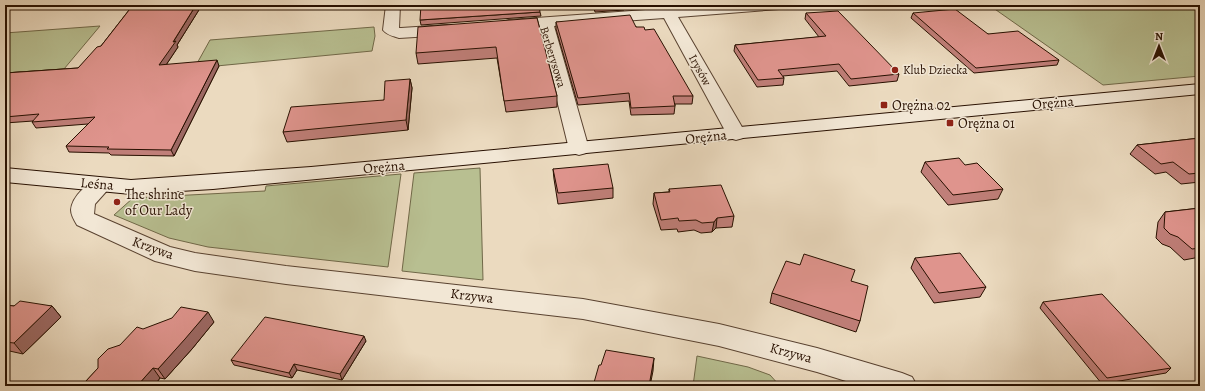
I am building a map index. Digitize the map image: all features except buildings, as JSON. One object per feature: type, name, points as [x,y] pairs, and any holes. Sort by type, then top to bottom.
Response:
[{"type":"street","points":[[393,5],[391,30],[399,33],[462,29]]},
{"type":"street","points":[[545,22],[667,9],[779,5]]},
{"type":"street","name":"Irysów","points":[[667,9],[736,134]]},
{"type":"street","name":"Berberysowa","points":[[494,26],[545,22],[579,149]]},
{"type":"street","name":"Orężna","points":[[213,182],[1197,92]]},
{"type":"street","name":"Leśna","points":[[5,175],[131,187],[213,182]]},
{"type":"street","name":"Krzywa","points":[[101,185],[88,197],[81,208],[85,219],[164,255],[195,262],[286,275],[583,309],[719,335],[817,360],[902,386]]},
{"type":"green space","points":[[989,5],[1200,5],[1200,76],[1103,85]]},
{"type":"green space","points":[[100,26],[64,69],[5,73],[5,33]]},
{"type":"green space","points":[[374,27],[375,36],[372,51],[206,67],[185,85],[210,40]]},
{"type":"green space","points":[[480,168],[483,280],[402,271],[414,173]]},
{"type":"green space","points":[[401,174],[388,267],[208,247],[169,238],[114,215],[133,198],[265,191],[266,186]]},
{"type":"green space","points":[[697,356],[748,367],[770,375],[780,386],[693,386]]},
{"type":"place","name":"Klub Dziecka","points":[[895,70]]},
{"type":"place","name":"Orężna 02","points":[[884,105]]},
{"type":"place","name":"Orężna 01","points":[[950,123]]},
{"type":"place","name":"The shrine of Our Lady","points":[[117,202]]}]
